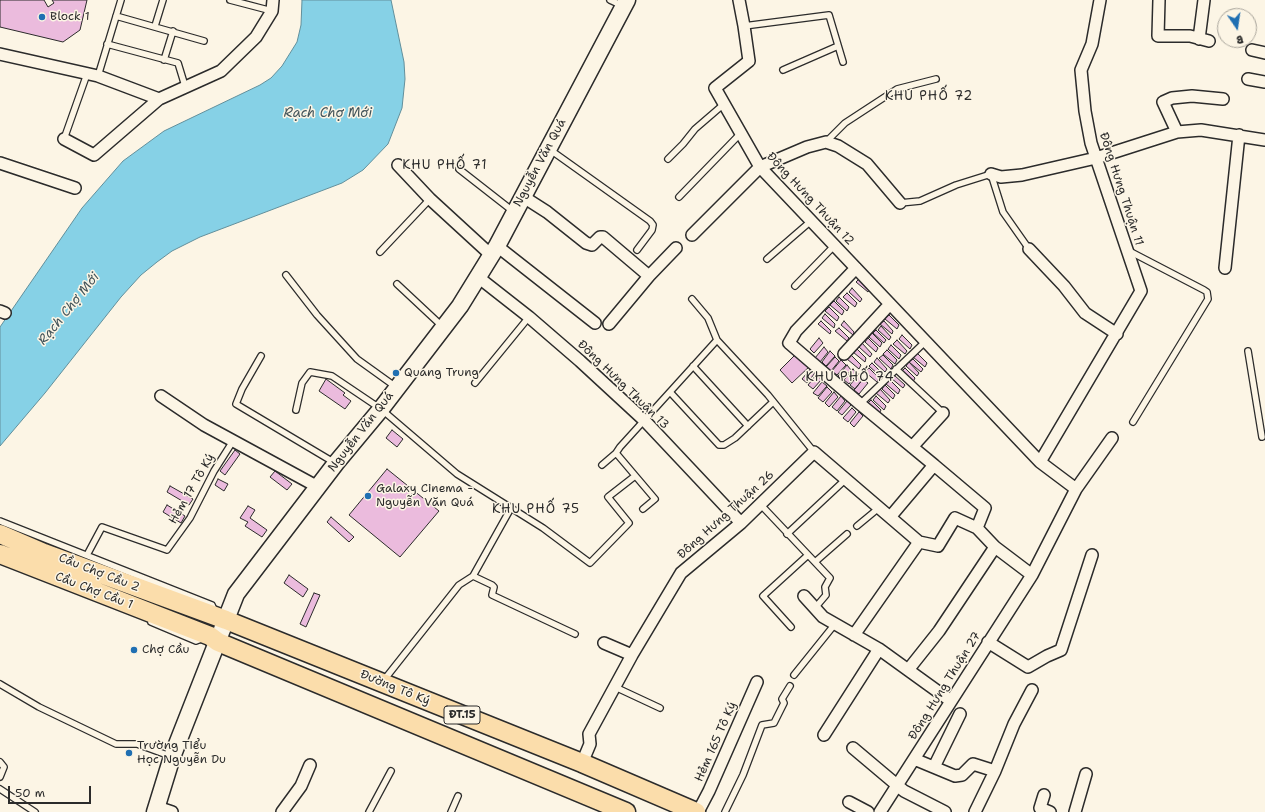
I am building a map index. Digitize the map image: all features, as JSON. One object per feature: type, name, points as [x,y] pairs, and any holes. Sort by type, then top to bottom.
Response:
[{"type":"main road","name":"Nguyễn Văn Quá","points":[[156,809],[172,757],[221,618],[236,594],[336,463],[381,410],[396,387],[460,306],[494,250],[514,212],[620,2]]},
{"type":"main road","name":"Cầu Chợ Cầu 2","points":[[0,534],[44,553],[198,611],[221,618]]},
{"type":"main road","name":"Cầu Chợ Cầu 1","points":[[0,554],[188,627],[214,639]]},
{"type":"main road","name":"Đường Tô Ký","points":[[221,618],[582,763],[697,812]]},
{"type":"main road","name":"Đường Tô Ký","points":[[214,639],[626,812]]},
{"type":"street","name":"Đông Hưng Thuận 12","points":[[739,0],[749,61],[715,88],[760,167],[1040,462],[1076,489]]},
{"type":"street","name":"Đông Hưng Thuận 11","points":[[1040,462],[1117,334],[1141,291],[1091,143],[1085,111],[1081,70],[1092,44],[1100,0]]},
{"type":"street","points":[[1159,0],[1158,36],[1190,36],[1204,40],[1204,0]]},
{"type":"street","points":[[64,139],[94,154],[159,99],[221,71],[256,37],[272,5]]},
{"type":"street","points":[[1252,50],[1265,53]]},
{"type":"street","points":[[0,54],[93,75],[159,99]]},
{"type":"street","points":[[1248,79],[1265,82]]},
{"type":"street","points":[[1177,132],[1163,102],[1172,98],[1192,96],[1223,99]]},
{"type":"street","points":[[991,174],[1001,177],[1022,175],[1096,158],[1177,132],[1201,130],[1265,140]]},
{"type":"street","points":[[1225,268],[1239,135]]},
{"type":"street","points":[[692,235],[760,167],[807,147],[826,142],[838,146],[867,164],[900,203]]},
{"type":"street","points":[[0,163],[76,188]]},
{"type":"street","points":[[398,165],[430,199],[494,250],[595,323]]},
{"type":"street","points":[[522,196],[547,212],[586,243],[592,245],[600,237],[603,237],[649,276]]},
{"type":"street","points":[[609,324],[649,276],[676,248]]},
{"type":"street","points":[[1030,249],[1064,286],[1085,313],[1117,334]]},
{"type":"street","points":[[856,268],[832,292],[789,340],[791,345],[985,508],[977,528]]},
{"type":"street","name":"Đông Hưng Thuận 13","points":[[478,277],[529,317],[580,361],[645,421],[741,523]]},
{"type":"street","points":[[844,354],[890,304]]},
{"type":"street","points":[[160,396],[204,425],[318,487]]},
{"type":"street","points":[[912,447],[942,414]]},
{"type":"street","name":"Đông Hưng Thuận 27","points":[[880,812],[1032,575],[1076,489],[1112,438]]},
{"type":"street","points":[[814,452],[891,516],[919,542],[938,546],[955,518],[977,528],[995,547],[1032,575]]},
{"type":"street","name":"Đông Hưng Thuận 26","points":[[582,763],[590,744],[589,734],[632,655],[681,573],[741,523],[814,452]]},
{"type":"street","points":[[891,516],[934,464]]},
{"type":"street","points":[[854,635],[919,542]]},
{"type":"street","points":[[908,670],[939,631],[995,547]]},
{"type":"street","points":[[988,642],[1028,667],[1047,656],[1062,650],[1092,555]]},
{"type":"street","points":[[804,596],[823,617],[880,649],[951,701]]},
{"type":"street","points":[[604,643],[632,655]]},
{"type":"street","points":[[824,735],[880,649]]},
{"type":"street","name":"Hẻm 165 Tô Ký","points":[[697,812],[709,791],[757,682]]},
{"type":"street","points":[[975,812],[1014,724],[1032,690]]},
{"type":"street","points":[[934,767],[960,714]]},
{"type":"street","points":[[853,748],[904,791],[946,812]]},
{"type":"street","points":[[914,759],[955,776],[962,775],[973,764],[994,771]]},
{"type":"street","points":[[282,812],[301,786],[310,765]]},
{"type":"street","points":[[1075,812],[1086,774]]},
{"type":"street","points":[[1044,795],[1040,808],[1050,812]]},
{"type":"street","points":[[849,802],[868,812]]},
{"type":"street","points":[[156,809],[172,812]]},
{"type":"lane","points":[[64,139],[107,44],[121,0]]},
{"type":"lane","points":[[155,26],[163,0]]},
{"type":"lane","points":[[230,0],[272,5]]},
{"type":"lane","points":[[744,26],[829,15],[843,62]]},
{"type":"lane","points":[[116,16],[204,41]]},
{"type":"lane","points":[[164,60],[173,31]]},
{"type":"lane","points":[[107,44],[178,63],[185,86]]},
{"type":"lane","points":[[783,70],[838,46]]},
{"type":"lane","points":[[826,142],[845,123],[897,89],[936,79]]},
{"type":"lane","points":[[668,159],[695,129],[724,104]]},
{"type":"lane","points":[[679,197],[741,133]]},
{"type":"lane","points":[[547,148],[650,221],[653,225],[652,230],[637,250]]},
{"type":"lane","points":[[458,169],[514,212]]},
{"type":"lane","points":[[900,203],[920,201],[956,185],[991,174],[1003,212],[1030,249]]},
{"type":"lane","points":[[380,252],[430,199]]},
{"type":"lane","points":[[767,259],[811,221]]},
{"type":"lane","points":[[795,286],[835,245]]},
{"type":"lane","points":[[1127,250],[1204,290],[1207,292],[1208,300],[1133,422]]},
{"type":"lane","points":[[286,274],[316,315],[357,359],[396,387]]},
{"type":"lane","points":[[397,284],[443,328]]},
{"type":"lane","points":[[692,300],[708,318],[717,340],[773,402],[814,452]]},
{"type":"lane","points":[[475,383],[529,317]]},
{"type":"lane","points":[[602,465],[616,453],[717,340]]},
{"type":"lane","points":[[860,404],[926,341]]},
{"type":"lane","points":[[1248,351],[1262,437]]},
{"type":"lane","points":[[261,356],[242,389],[236,404],[336,463]]},
{"type":"lane","points":[[693,366],[748,426]]},
{"type":"lane","points":[[896,369],[942,414]]},
{"type":"lane","points":[[296,410],[302,383],[310,372],[332,376],[381,410],[457,474],[543,528],[590,563],[629,523],[608,496],[635,476]]},
{"type":"lane","points":[[670,392],[719,445],[728,444],[773,402]]},
{"type":"lane","name":"Hẻm 17 Tô Ký","points":[[87,555],[102,527],[167,550],[190,518],[214,471],[233,441]]},
{"type":"lane","points":[[616,453],[655,499],[643,509]]},
{"type":"lane","points":[[787,534],[846,478]]},
{"type":"lane","points":[[760,504],[830,578],[824,587],[826,595],[815,608]]},
{"type":"lane","points":[[857,526],[880,507]]},
{"type":"lane","points":[[382,683],[459,585],[473,576],[511,508]]},
{"type":"lane","points":[[0,521],[212,605],[221,618]]},
{"type":"lane","points":[[815,562],[847,534]]},
{"type":"lane","points":[[791,627],[763,596],[808,555]]},
{"type":"lane","points":[[473,576],[492,585],[494,588],[492,594],[575,634]]},
{"type":"lane","points":[[145,620],[196,641],[214,639]]},
{"type":"lane","points":[[794,675],[835,624]]},
{"type":"lane","points":[[0,684],[39,707],[116,744],[137,744],[172,757]]},
{"type":"lane","points":[[725,812],[744,775],[762,725],[774,723],[784,703],[782,699],[790,686]]},
{"type":"lane","points":[[615,687],[660,708]]},
{"type":"lane","points":[[0,762],[4,767],[0,777]]},
{"type":"lane","points":[[369,812],[391,771]]},
{"type":"lane","points":[[0,789],[35,812]]},
{"type":"lane","points":[[451,812],[458,796]]},
{"type":"water","name":"Rạch Chợ Mới","points":[[302,0],[391,0],[404,62],[405,79],[402,108],[388,144],[363,170],[342,183],[200,237],[172,251],[157,262],[141,275],[121,297],[45,393],[0,446],[0,327],[82,208],[123,161],[164,131],[260,85],[271,78],[282,66],[297,42],[301,25]]},
{"type":"building","name":"Block 1","points":[[0,0],[44,0],[48,7],[54,3],[52,0],[87,0],[80,30],[63,42],[0,27]]},
{"type":"building","points":[[860,278],[870,288],[868,292],[856,282]]},
{"type":"building","points":[[852,288],[862,299],[860,302],[849,292]]},
{"type":"building","points":[[847,293],[857,303],[855,307],[843,297]]},
{"type":"building","points":[[839,297],[849,307],[847,311],[836,301]]},
{"type":"building","points":[[834,301],[844,311],[842,315],[830,305]]},
{"type":"building","points":[[829,307],[839,317],[837,321],[825,311]]},
{"type":"building","points":[[825,314],[835,324],[834,328],[822,318]]},
{"type":"building","points":[[889,315],[899,325],[897,329],[885,319]]},
{"type":"building","points":[[821,321],[831,331],[830,334],[818,324]]},
{"type":"building","points":[[844,321],[854,332],[853,335],[841,325]]},
{"type":"building","points":[[884,321],[893,331],[892,334],[880,324]]},
{"type":"building","points":[[881,326],[891,337],[889,340],[878,330]]},
{"type":"building","points":[[839,328],[849,338],[847,341],[835,331]]},
{"type":"building","points":[[876,330],[886,340],[884,343],[873,333]]},
{"type":"building","points":[[872,333],[882,343],[880,347],[869,337]]},
{"type":"building","points":[[902,335],[912,345],[910,349],[899,339]]},
{"type":"building","points":[[819,338],[823,343],[814,353],[810,349]]},
{"type":"building","points":[[868,338],[878,348],[876,352],[865,342]]},
{"type":"building","points":[[897,340],[907,351],[905,354],[893,344]]},
{"type":"building","points":[[862,343],[872,354],[870,357],[859,347]]},
{"type":"building","points":[[891,345],[901,355],[899,359],[888,349]]},
{"type":"building","points":[[824,347],[828,352],[820,362],[815,358]]},
{"type":"building","points":[[856,348],[866,358],[865,362],[853,352]]},
{"type":"building","points":[[887,350],[897,360],[895,364],[883,354]]},
{"type":"building","points":[[830,351],[835,356],[826,366],[822,362]]},
{"type":"building","points":[[797,353],[810,366],[792,383],[780,370]]},
{"type":"building","points":[[917,353],[927,363],[925,367],[913,357]]},
{"type":"building","points":[[851,355],[861,365],[859,369],[847,359]]},
{"type":"building","points":[[883,355],[893,365],[891,369],[879,358]]},
{"type":"building","points":[[835,357],[839,361],[831,371],[826,367]]},
{"type":"building","points":[[877,358],[887,369],[885,372],[874,362]]},
{"type":"building","points":[[913,359],[923,369],[921,372],[909,362]]},
{"type":"building","points":[[841,360],[846,365],[837,375],[832,371]]},
{"type":"building","points":[[909,362],[919,373],[917,376],[906,366]]},
{"type":"building","points":[[872,363],[882,373],[881,377],[869,366]]},
{"type":"building","points":[[847,365],[851,370],[842,380],[838,376]]},
{"type":"building","points":[[811,368],[815,373],[807,383],[802,379]]},
{"type":"building","points":[[869,368],[879,378],[877,382],[865,372]]},
{"type":"building","points":[[905,368],[915,378],[913,382],[901,372]]},
{"type":"building","points":[[853,369],[857,374],[849,384],[844,380]]},
{"type":"building","points":[[817,374],[822,379],[813,389],[808,385]]},
{"type":"building","points":[[859,374],[863,379],[855,389],[850,385]]},
{"type":"building","points":[[894,375],[905,385],[903,388],[891,378]]},
{"type":"building","points":[[326,379],[345,393],[343,395],[351,401],[345,409],[319,391]]},
{"type":"building","points":[[863,379],[868,383],[859,394],[854,390]]},
{"type":"building","points":[[890,380],[900,390],[898,394],[886,384]]},
{"type":"building","points":[[822,382],[827,386],[818,396],[813,393]]},
{"type":"building","points":[[885,385],[895,395],[893,399],[882,389]]},
{"type":"building","points":[[827,387],[832,392],[823,402],[818,398]]},
{"type":"building","points":[[880,389],[890,400],[888,403],[876,393]]},
{"type":"building","points":[[834,392],[838,397],[829,407],[825,403]]},
{"type":"building","points":[[841,396],[845,401],[837,411],[832,407]]},
{"type":"building","points":[[876,396],[886,406],[884,410],[873,400]]},
{"type":"building","points":[[871,400],[881,410],[879,414],[867,404]]},
{"type":"building","points":[[847,401],[851,405],[842,415],[838,412]]},
{"type":"building","points":[[852,408],[856,412],[848,422],[843,418]]},
{"type":"building","points":[[859,412],[863,416],[854,427],[850,423]]},
{"type":"building","points":[[392,430],[403,439],[397,447],[386,438]]},
{"type":"building","points":[[235,450],[240,454],[225,475],[220,471]]},
{"type":"building","points":[[387,469],[439,511],[400,557],[349,515]]},
{"type":"building","points":[[275,471],[292,484],[287,490],[270,477]]},
{"type":"building","points":[[218,479],[228,484],[224,491],[215,485]]},
{"type":"building","points":[[170,486],[193,499],[189,505],[167,492]]},
{"type":"building","points":[[167,505],[185,516],[181,523],[163,512]]},
{"type":"building","points":[[248,506],[255,510],[250,518],[267,530],[262,537],[245,526],[248,522],[240,518]]},
{"type":"building","points":[[331,517],[354,537],[349,542],[327,522]]},
{"type":"building","points":[[289,575],[308,589],[303,597],[284,583]]},
{"type":"building","points":[[314,593],[320,595],[306,627],[300,624]]},
{"type":"place","name":"Block 1","points":[[42,17]]},
{"type":"place","name":"Quang Trung","points":[[396,373]]},
{"type":"place","name":"Galaxy Cinema - Nguyễn Văn Quá","points":[[368,496]]},
{"type":"place","name":"Chợ Cầu","points":[[134,650]]},
{"type":"place","name":"Trường Tiểu Học Nguyễn Du","points":[[129,753]]},
{"type":"district","name":"KHU PHỐ 72","points":[[929,97]]},
{"type":"district","name":"KHU PHỐ 71","points":[[445,166]]},
{"type":"district","name":"KHU PHỐ 74","points":[[850,378]]},
{"type":"district","name":"KHU PHỐ 75","points":[[536,510]]}]
